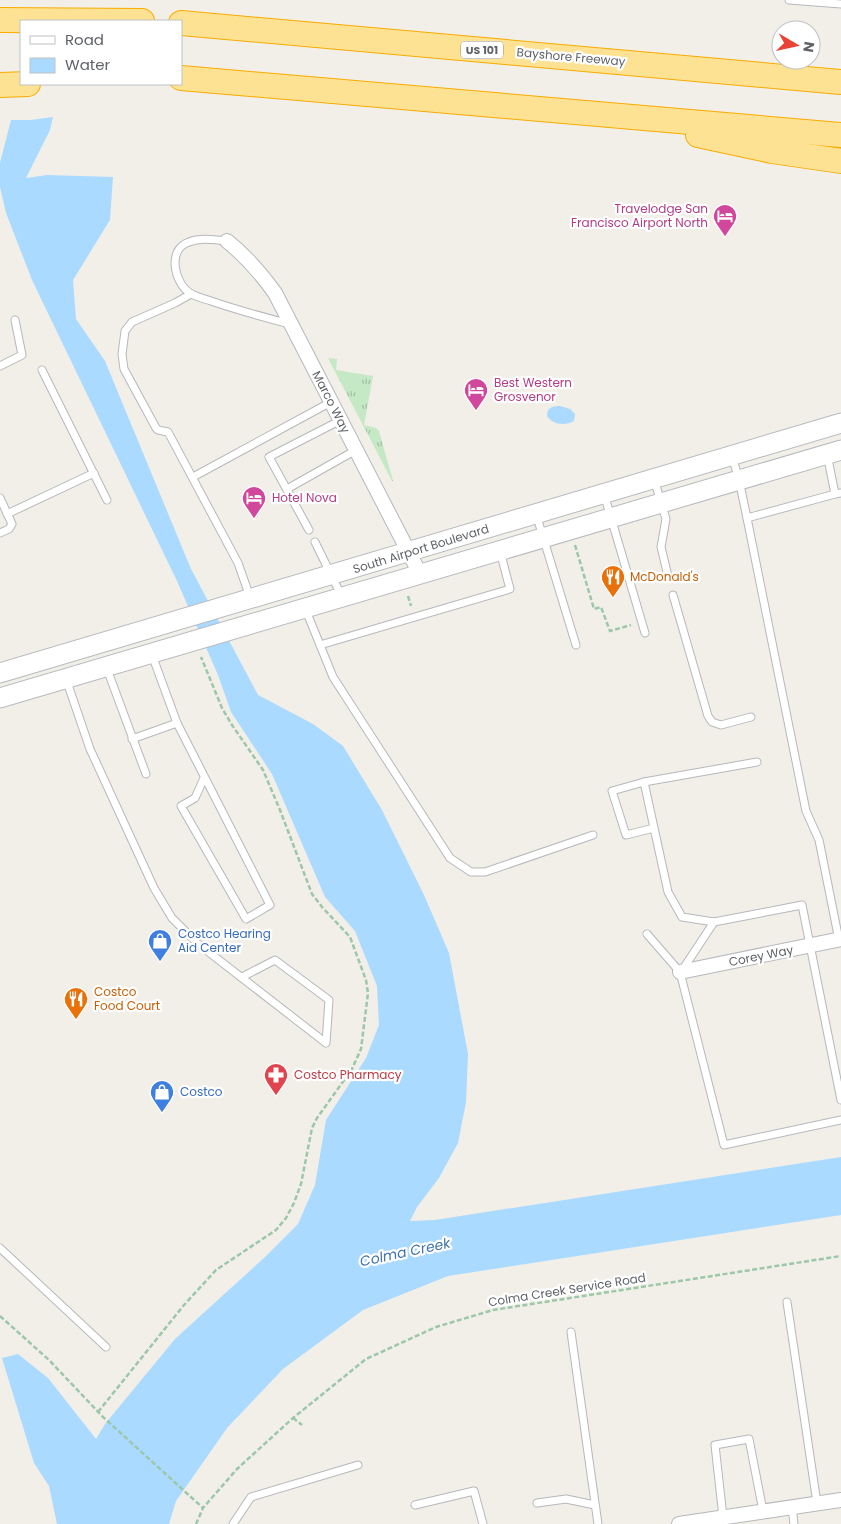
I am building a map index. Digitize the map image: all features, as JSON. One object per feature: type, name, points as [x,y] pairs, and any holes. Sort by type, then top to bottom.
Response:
[{"type":"highway","points":[[0,20],[20,20]]},
{"type":"highway","name":"Bayshore Freeway","points":[[182,23],[841,82]]},
{"type":"highway","points":[[709,70],[841,68]]},
{"type":"highway","points":[[0,73],[20,73]]},
{"type":"highway","points":[[182,79],[247,83],[841,135]]},
{"type":"highway","points":[[0,85],[20,84]]},
{"type":"highway","points":[[601,114],[772,151],[841,161]]},
{"type":"street","name":"Marco Way","points":[[227,241],[246,256],[275,293],[420,574]]},
{"type":"street","name":"South Airport Boulevard","points":[[0,673],[224,608],[841,423]]},
{"type":"street","name":"South Airport Boulevard","points":[[0,698],[152,653],[199,646],[234,629],[834,452]]},
{"type":"street","name":"Corey Way","points":[[680,972],[840,940]]},
{"type":"street","points":[[679,1524],[841,1500]]},
{"type":"lane","points":[[789,0],[841,4]]},
{"type":"lane","points":[[227,241],[201,239],[187,242],[179,249],[175,257],[176,274],[183,288],[190,294],[290,324]]},
{"type":"lane","points":[[190,294],[175,303],[132,322],[125,331],[122,354],[124,369],[156,428],[168,432],[193,477],[238,563],[250,600]]},
{"type":"lane","points":[[0,366],[22,354],[15,320]]},
{"type":"lane","points":[[42,370],[107,500]]},
{"type":"lane","points":[[193,477],[331,402]]},
{"type":"lane","points":[[309,530],[269,458],[341,420]]},
{"type":"lane","points":[[287,489],[356,450]]},
{"type":"lane","points":[[747,518],[838,493],[834,452]]},
{"type":"lane","points":[[732,456],[747,518],[806,811],[819,840],[840,940]]},
{"type":"lane","points":[[7,514],[94,473]]},
{"type":"lane","points":[[654,479],[666,519],[661,547],[668,576]]},
{"type":"lane","points":[[604,494],[645,633]]},
{"type":"lane","points":[[0,498],[11,526],[0,534]]},
{"type":"lane","points":[[536,514],[576,646]]},
{"type":"lane","points":[[315,542],[342,597]]},
{"type":"lane","points":[[320,645],[510,589],[500,550]]},
{"type":"lane","points":[[674,595],[708,716],[712,722],[722,725],[751,718]]},
{"type":"lane","points":[[305,608],[333,677],[450,858],[472,872],[485,872],[593,835]]},
{"type":"lane","points":[[152,653],[176,723],[270,905],[246,919],[182,806],[195,798],[204,778]]},
{"type":"lane","points":[[106,666],[146,774]]},
{"type":"lane","points":[[66,678],[90,748],[161,902],[184,931],[326,1044],[329,1000],[275,960],[242,977]]},
{"type":"lane","points":[[132,739],[176,723]]},
{"type":"lane","points":[[654,828],[626,835],[612,791],[644,782],[757,762]]},
{"type":"lane","points":[[644,782],[668,892],[682,918],[714,922],[802,905],[841,1100]]},
{"type":"lane","points":[[680,972],[714,922]]},
{"type":"lane","points":[[647,934],[680,972],[724,1145],[841,1120]]},
{"type":"lane","points":[[832,1056],[841,1054]]},
{"type":"lane","points":[[0,1248],[106,1347]]},
{"type":"lane","points":[[787,1302],[817,1503]]},
{"type":"lane","points":[[571,1332],[598,1524]]},
{"type":"lane","points":[[723,1517],[714,1445],[749,1439],[763,1511]]},
{"type":"lane","points":[[233,1524],[251,1497],[358,1465]]},
{"type":"lane","points":[[414,1505],[474,1492],[483,1524]]},
{"type":"lane","points":[[537,1503],[566,1499],[595,1505]]},
{"type":"lane","points":[[792,1507],[794,1524]]},
{"type":"path","points":[[574,540],[594,609],[601,607],[610,631],[633,625]]},
{"type":"path","points":[[406,590],[411,606]]},
{"type":"path","points":[[98,1412],[184,1305],[216,1270],[276,1230],[286,1218],[301,1184],[312,1128],[352,1068],[361,1049],[368,993],[366,980],[350,937],[312,894],[280,810],[262,770],[222,708],[199,646]]},
{"type":"path","name":"Colma Creek Service Road","points":[[196,1524],[203,1508],[237,1469],[293,1418],[366,1359],[436,1327],[493,1310],[841,1256]]},
{"type":"path","points":[[0,1316],[48,1360],[103,1418],[203,1508]]},
{"type":"path","points":[[293,1418],[302,1425]]},
{"type":"green space","points":[[328,358],[337,359],[336,370],[373,376],[364,425],[376,428],[379,431],[393,481],[392,481]]},
{"type":"water","name":"Colma Creek","points":[[53,117],[50,130],[26,178],[47,175],[113,177],[110,220],[73,280],[76,319],[105,361],[191,569],[258,695],[313,724],[343,746],[382,810],[424,895],[449,953],[468,1054],[466,1102],[458,1143],[439,1178],[417,1207],[410,1221],[435,1220],[841,1157],[841,1215],[448,1276],[363,1310],[283,1369],[227,1428],[176,1501],[169,1524],[57,1524],[49,1486],[34,1463],[2,1358],[18,1354],[48,1378],[96,1439],[105,1424],[175,1339],[265,1257],[298,1224],[315,1185],[326,1120],[366,1058],[379,1025],[377,986],[355,931],[325,897],[272,774],[231,712],[218,675],[177,581],[32,280],[6,213],[0,187],[0,163],[11,120]]},
{"type":"water","points":[[560,406],[570,409],[575,414],[574,421],[567,424],[559,424],[547,416],[549,409]]},
{"type":"place","name":"Travelodge San Francisco Airport North","points":[[725,237]]},
{"type":"place","name":"Best Western Grosvenor","points":[[476,411]]},
{"type":"place","name":"Hotel Nova","points":[[254,519]]},
{"type":"place","name":"McDonald's","points":[[613,598]]},
{"type":"place","name":"Costco Hearing Aid Center","points":[[160,962]]},
{"type":"place","name":"Costco Food Court","points":[[76,1020]]},
{"type":"place","name":"Costco Pharmacy","points":[[276,1096]]},
{"type":"place","name":"Costco","points":[[162,1113]]}]
